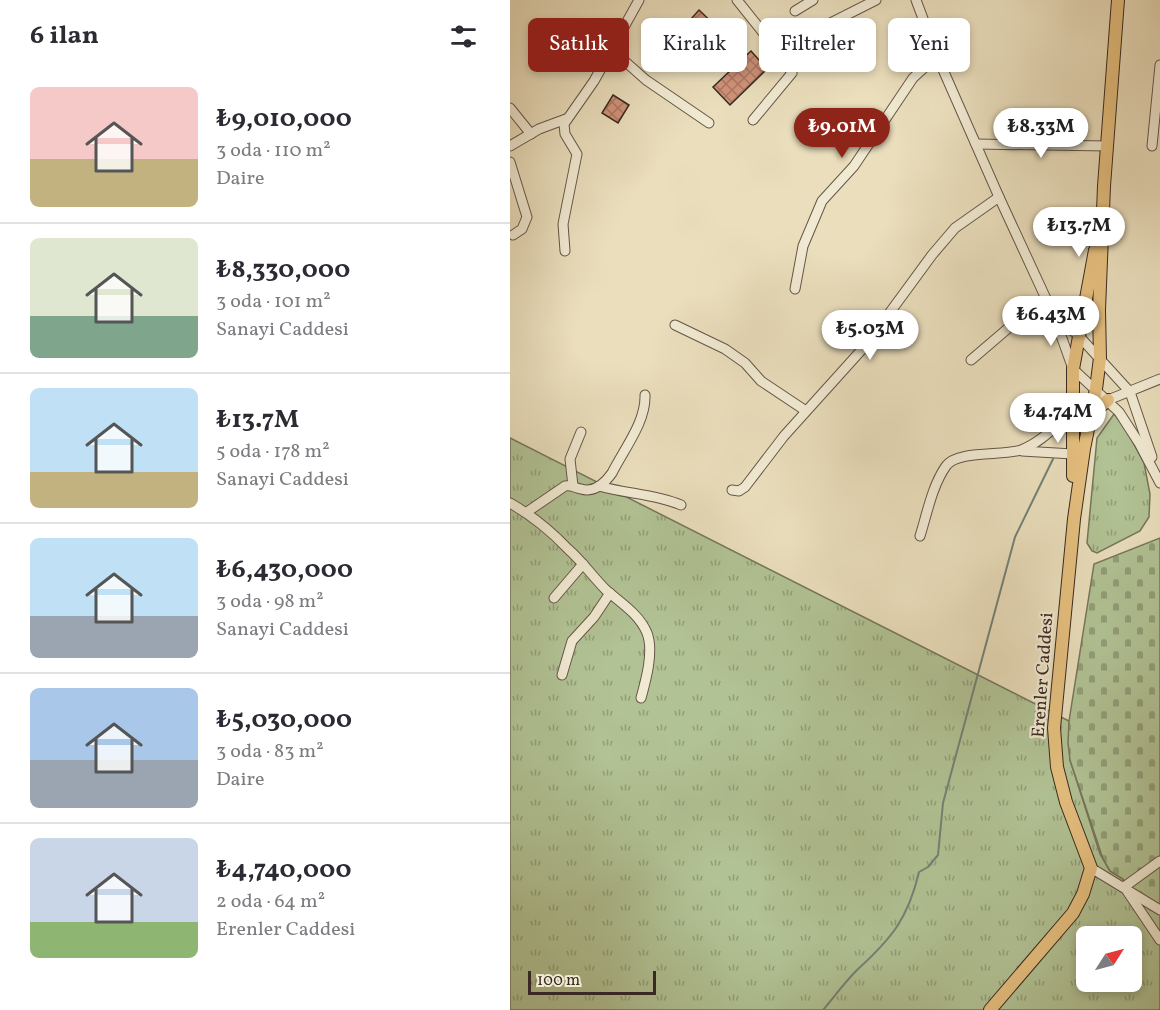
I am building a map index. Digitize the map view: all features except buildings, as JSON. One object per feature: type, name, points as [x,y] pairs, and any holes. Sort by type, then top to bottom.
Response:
[{"type":"main road","points":[[1104,186],[1120,4]]},
{"type":"main road","name":"Erenler Caddesi","points":[[1074,519],[1073,369],[1078,335],[1092,275],[1104,186]]},
{"type":"main road","name":"Erenler Caddesi","points":[[1091,868],[1066,802],[1057,767],[1054,728],[1074,519],[1100,358],[1099,310],[1104,186]]},
{"type":"main road","points":[[1091,414],[1108,400]]},
{"type":"main road","points":[[990,1010],[1073,913],[1083,894],[1091,868]]},
{"type":"street","points":[[629,18],[639,0]]},
{"type":"street","points":[[737,0],[759,28]]},
{"type":"street","points":[[795,11],[813,0]]},
{"type":"street","points":[[840,18],[876,0]]},
{"type":"street","points":[[916,0],[923,18]]},
{"type":"street","points":[[629,65],[646,80],[710,123]]},
{"type":"street","points":[[1152,146],[1160,65]]},
{"type":"street","points":[[565,251],[563,224],[577,154],[563,129],[566,119],[599,72]]},
{"type":"street","points":[[753,120],[791,72]]},
{"type":"street","points":[[795,289],[803,246],[822,201],[854,166],[913,78],[920,72]]},
{"type":"street","points":[[944,72],[1054,316],[1073,369],[1119,412],[1139,443],[1160,483]]},
{"type":"street","points":[[510,108],[531,134]]},
{"type":"street","points":[[510,146],[566,119]]},
{"type":"street","points":[[976,144],[1107,146]]},
{"type":"street","points":[[510,162],[527,217],[522,229],[513,235]]},
{"type":"street","points":[[732,490],[739,491],[745,487],[784,436],[866,345],[932,255],[955,228],[999,197]]},
{"type":"street","points":[[971,360],[1019,319],[1049,305]]},
{"type":"street","points":[[1054,316],[1078,335],[1131,392],[1160,483]]},
{"type":"street","points":[[675,325],[725,349],[745,363],[761,381],[806,411]]},
{"type":"street","points":[[1108,400],[1160,379]]},
{"type":"street","points":[[527,512],[562,488],[573,486],[586,490],[599,486],[612,474],[641,419],[645,407],[645,395]]},
{"type":"street","points":[[1019,450],[1034,444],[1073,412]]},
{"type":"street","points":[[573,486],[570,459],[581,432]]},
{"type":"street","points":[[920,536],[937,483],[946,465],[955,458],[1019,450],[1073,453]]},
{"type":"street","points":[[599,486],[623,493],[661,497],[681,505]]},
{"type":"street","points":[[510,503],[527,512],[569,549],[642,623],[648,636],[648,667],[641,698]]},
{"type":"street","points":[[554,598],[582,564]]},
{"type":"street","points":[[562,675],[572,641],[594,617],[610,593]]},
{"type":"street","points":[[1124,887],[1160,861]]},
{"type":"street","points":[[1091,868],[1160,910]]},
{"type":"street","points":[[1124,887],[1160,940]]},
{"type":"green space","points":[[1114,414],[1124,426],[1144,463],[1150,494],[1149,517],[1140,531],[1097,553],[1092,551],[1087,543],[1097,438]]},
{"type":"green space","points":[[510,438],[1069,721],[1070,760],[1100,854],[1110,871],[1123,879],[1160,932],[1160,1010],[510,1010]]},
{"type":"green space","points":[[1160,538],[1160,932],[1123,879],[1110,871],[1103,859],[1070,760],[1068,743],[1069,721],[1094,564]]},
{"type":"waterway","points":[[823,1010],[889,938],[904,915],[919,872],[928,867],[938,855],[943,803],[1015,537],[1053,459]]}]
